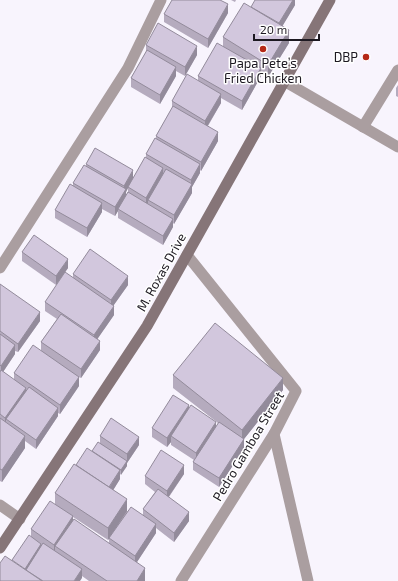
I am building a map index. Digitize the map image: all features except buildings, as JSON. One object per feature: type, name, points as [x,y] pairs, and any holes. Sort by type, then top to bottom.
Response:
[{"type":"main road","name":"M. Roxas Drive","points":[[0,548],[147,326],[330,0]]},
{"type":"street","points":[[0,268],[128,68],[161,0]]},
{"type":"street","points":[[363,127],[398,70]]},
{"type":"street","points":[[284,81],[398,147]]},
{"type":"street","name":"Pedro Gamboa Street","points":[[181,581],[274,434],[296,391],[187,254]]},
{"type":"street","points":[[274,434],[308,581]]},
{"type":"street","points":[[0,505],[20,518]]},
{"type":"place","name":"Papa Pete’s Fried Chicken","points":[[263,49]]},
{"type":"place","name":"DBP","points":[[366,57]]}]
